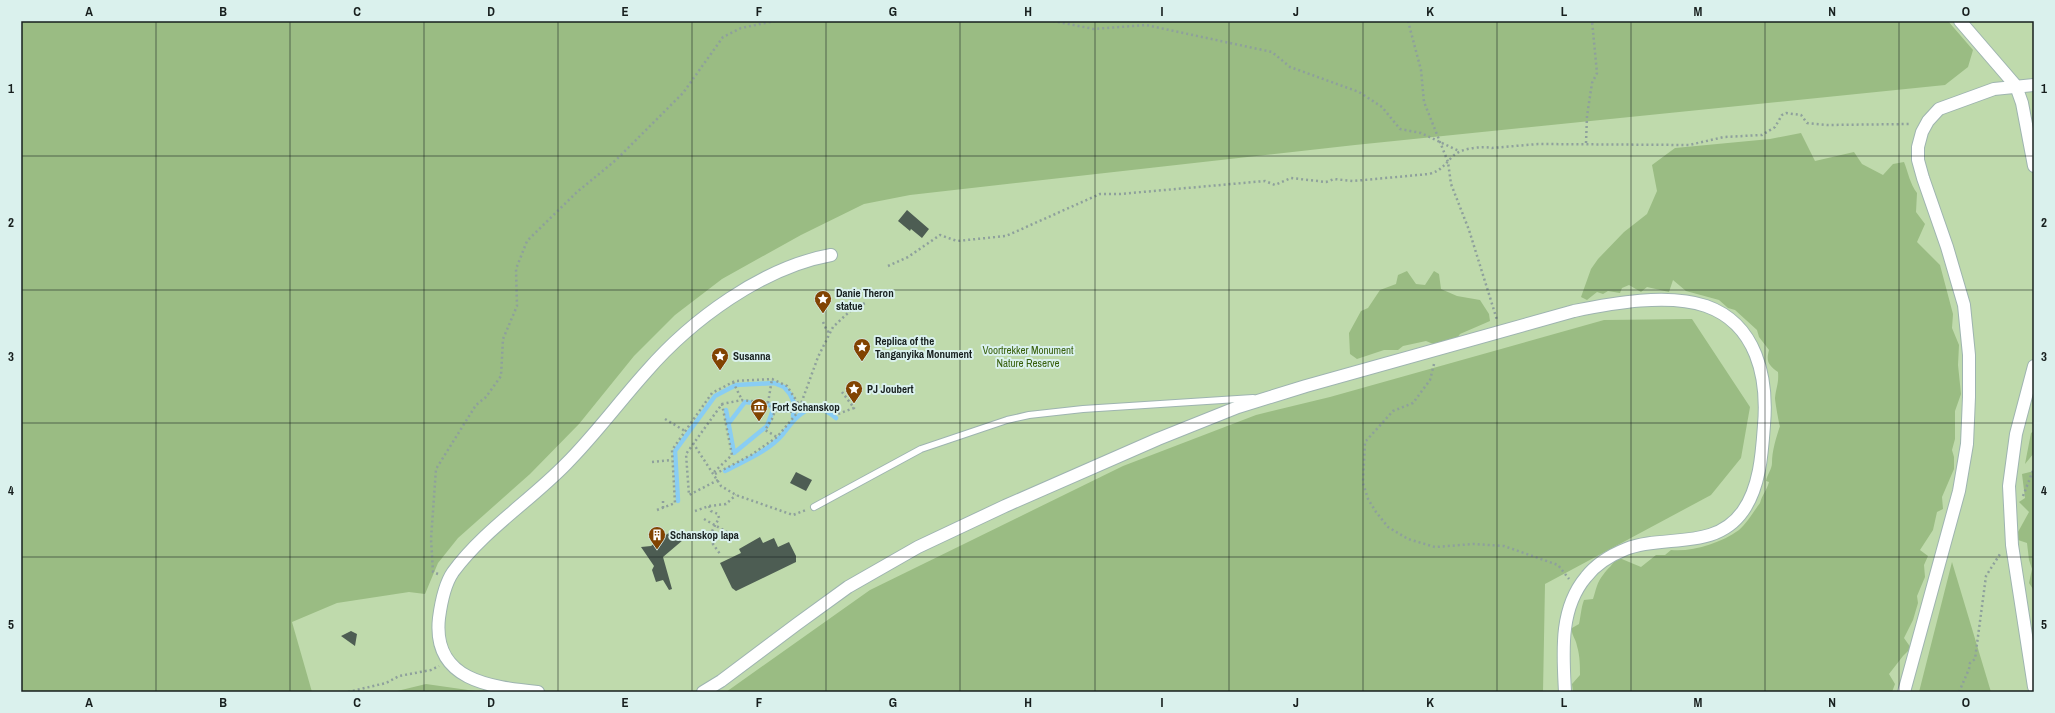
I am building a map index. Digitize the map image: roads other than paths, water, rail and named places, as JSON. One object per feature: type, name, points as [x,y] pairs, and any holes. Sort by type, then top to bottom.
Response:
[{"type":"street","points":[[1960,21],[2016,86],[2022,103],[2034,166]]},
{"type":"street","points":[[1904,692],[1951,524],[1965,464],[1968,444],[1969,355],[1964,305],[1918,160],[1920,139],[1928,121],[1939,109],[1994,89],[2034,85]]},
{"type":"street","points":[[538,692],[499,688],[478,682],[467,677],[449,661],[438,636],[438,624],[444,592],[453,573],[480,542],[567,464],[647,370],[701,320],[746,289],[772,274],[814,258],[831,255]]},
{"type":"street","points":[[703,692],[721,681],[848,587],[918,547],[991,512],[1202,421],[1268,398],[1574,311],[1600,306],[1648,301],[1690,302],[1706,306],[1732,322],[1745,335],[1759,362],[1764,384],[1765,417],[1763,443],[1757,478],[1743,511],[1722,529],[1702,538],[1627,548],[1609,557],[1595,568],[1579,587],[1568,609],[1564,635],[1565,692]]},
{"type":"street","points":[[2034,366],[2016,434],[2009,486],[2012,546],[2034,687]]},
{"type":"lane","points":[[814,508],[921,449],[1007,420],[1029,415],[1083,409],[1268,398]]},
{"type":"waterway","points":[[678,501],[675,451],[715,396],[736,385],[774,383],[784,387],[790,394],[795,405],[793,416]]},
{"type":"waterway","points":[[726,410],[734,453],[767,426],[773,410],[770,405],[745,402],[729,423]]},
{"type":"waterway","points":[[725,471],[771,446],[802,413],[810,409],[820,409],[836,418]]},
{"type":"place","name":"Danie Theron statue","points":[[823,314]]},
{"type":"place","name":"Replica of the Tanganyika Monument","points":[[862,362]]},
{"type":"place","name":"Susanna","points":[[720,371]]},
{"type":"place","name":"PJ Joubert","points":[[854,404]]},
{"type":"place","name":"Fort Schanskop","points":[[759,422]]},
{"type":"place","name":"Schanskop lapa","points":[[657,550]]},
{"type":"park label","name":"Voortrekker Monument Nature Reserve","points":[[1028,356]]}]
